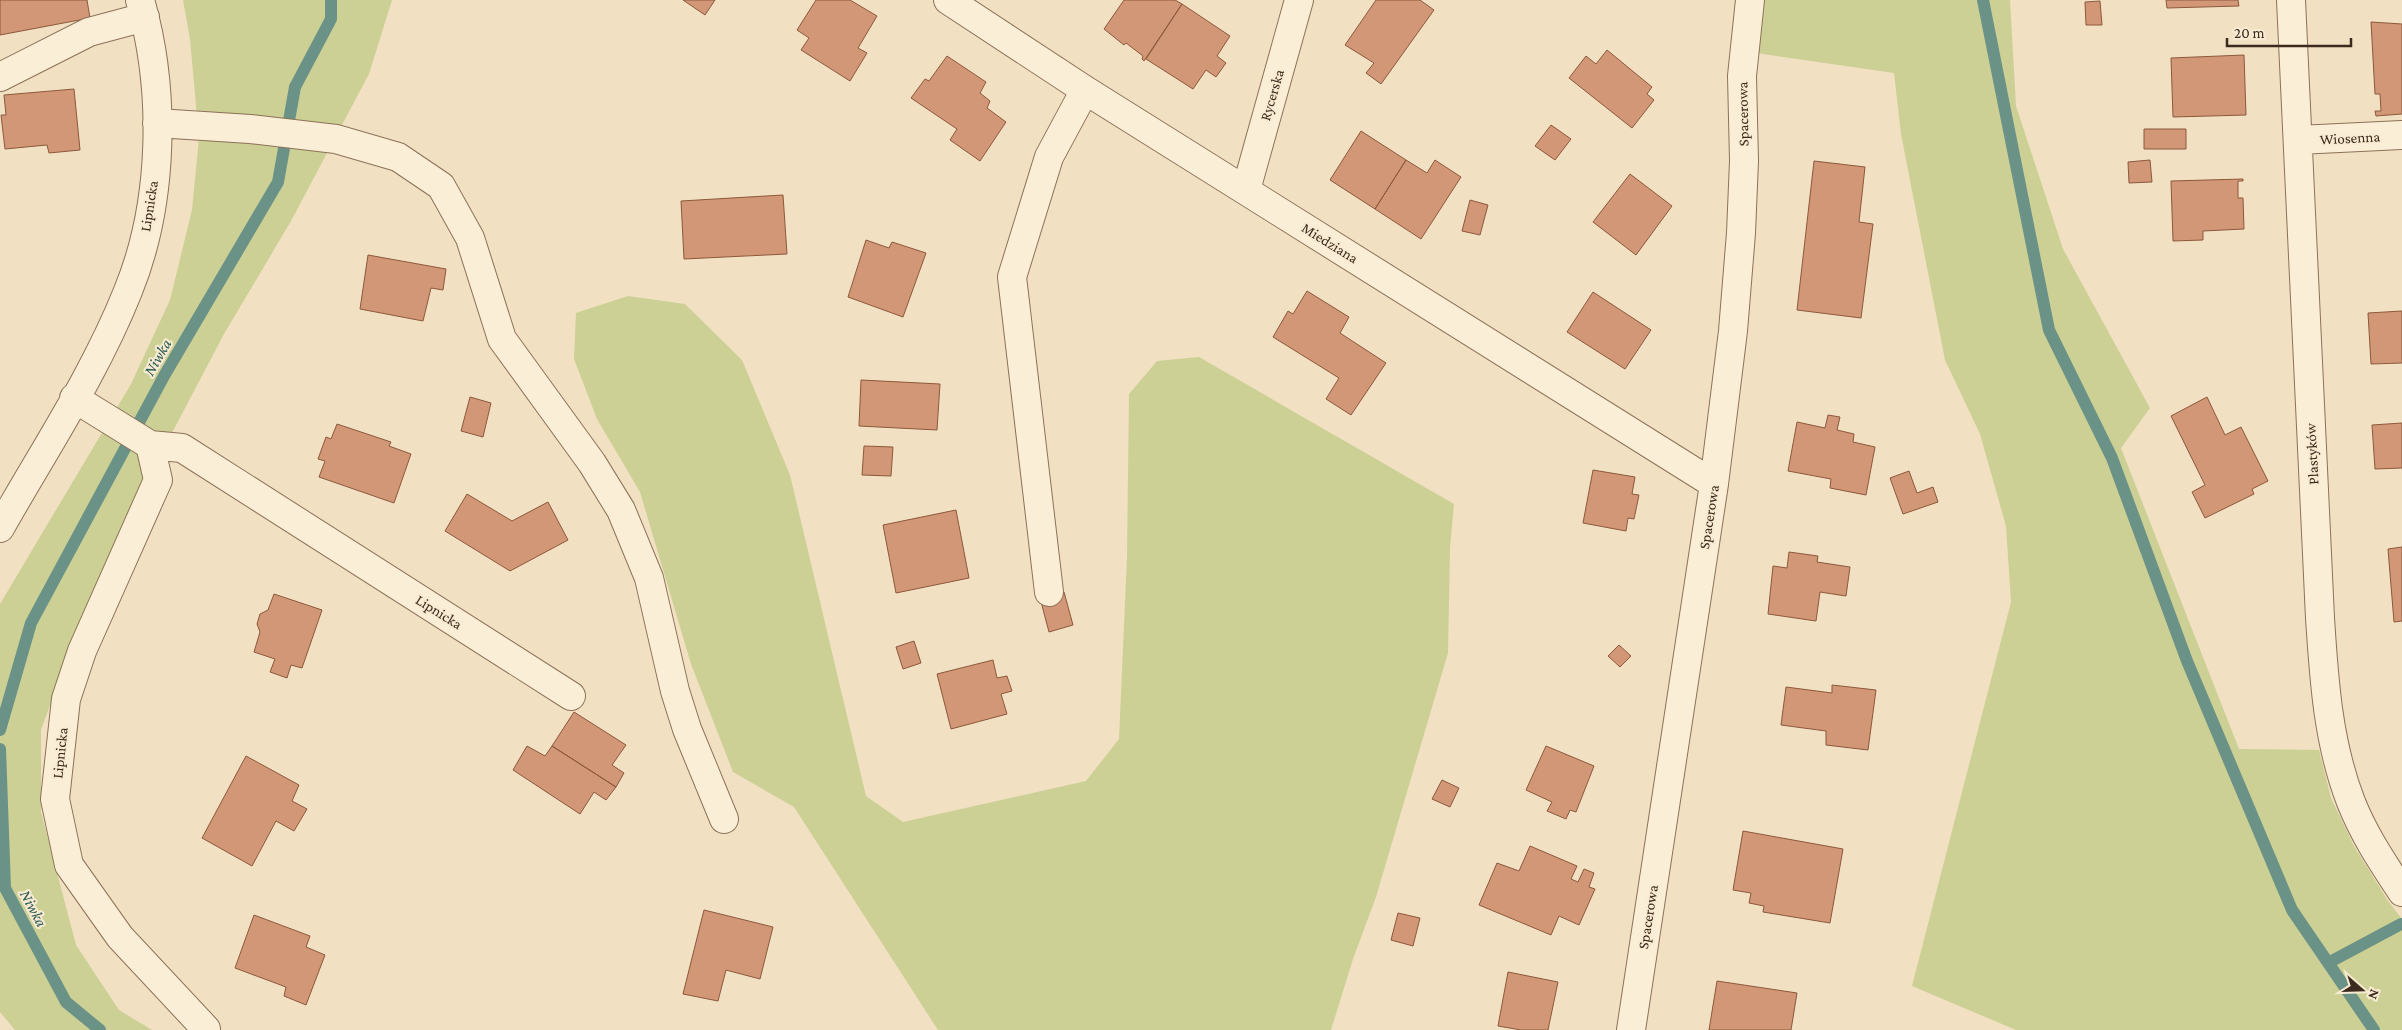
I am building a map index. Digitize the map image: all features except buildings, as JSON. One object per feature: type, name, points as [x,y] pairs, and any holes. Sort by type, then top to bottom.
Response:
[{"type":"street","name":"Miedziana","points":[[948,0],[1085,90],[1714,484]]},
{"type":"street","name":"Rycerska","points":[[1246,190],[1299,0]]},
{"type":"street","name":"Spacerowa","points":[[1630,1030],[1714,484],[1733,331],[1741,233],[1744,161],[1742,76],[1750,0]]},
{"type":"street","name":"Plastyków","points":[[2291,0],[2325,693],[2335,747],[2351,802],[2372,846],[2402,892]]},
{"type":"street","points":[[0,77],[89,32],[143,8]]},
{"type":"street","name":"Lipnicka","points":[[0,528],[112,329],[129,290],[140,254],[149,219],[154,180],[157,123],[152,50],[143,8]]},
{"type":"street","points":[[1049,592],[1012,277],[1049,157],[1085,90]]},
{"type":"street","points":[[157,123],[250,129],[336,138],[398,157],[441,186],[470,238],[502,339],[592,463],[621,510],[649,578],[675,691],[687,729],[724,819]]},
{"type":"street","name":"Wiosenna","points":[[2298,140],[2402,135]]},
{"type":"street","name":"Lipnicka","points":[[74,398],[97,414],[150,445],[182,448],[571,696]]},
{"type":"street","name":"Lipnicka","points":[[150,445],[158,480],[82,651],[66,699],[55,799],[69,865],[120,937],[206,1029]]},
{"type":"green space","points":[[183,0],[392,0],[369,74],[291,221],[224,334],[143,488],[66,661],[41,730],[41,812],[76,945],[119,1010],[152,1030],[15,1030],[0,1012],[0,604],[131,384],[170,300],[192,210],[199,138],[190,39]]},
{"type":"green space","points":[[1761,0],[2010,0],[2016,106],[2063,249],[2150,408],[2121,448],[2239,749],[2319,750],[2331,798],[2354,846],[2388,901],[2402,919],[2402,1030],[2016,1030],[1912,986],[2011,602],[2006,526],[1980,434],[1945,360],[1901,134],[1894,73],[1756,53]]},
{"type":"green space","points":[[628,296],[685,304],[742,360],[790,475],[866,796],[903,822],[1086,781],[1119,739],[1127,557],[1129,394],[1157,361],[1199,357],[1454,504],[1450,548],[1448,653],[1376,897],[1353,959],[1331,1030],[938,1030],[794,807],[733,772],[691,664],[640,492],[597,419],[574,359],[576,313]]},
{"type":"waterway","name":"Niwka","points":[[0,730],[31,623],[164,376],[278,182],[295,87],[331,19],[331,0]]},
{"type":"waterway","points":[[1983,0],[2049,330],[2112,458],[2187,661],[2292,910],[2374,1030]]},
{"type":"waterway","name":"Niwka","points":[[0,749],[5,888],[66,1002],[100,1030]]},
{"type":"waterway","points":[[2328,963],[2401,924]]}]
